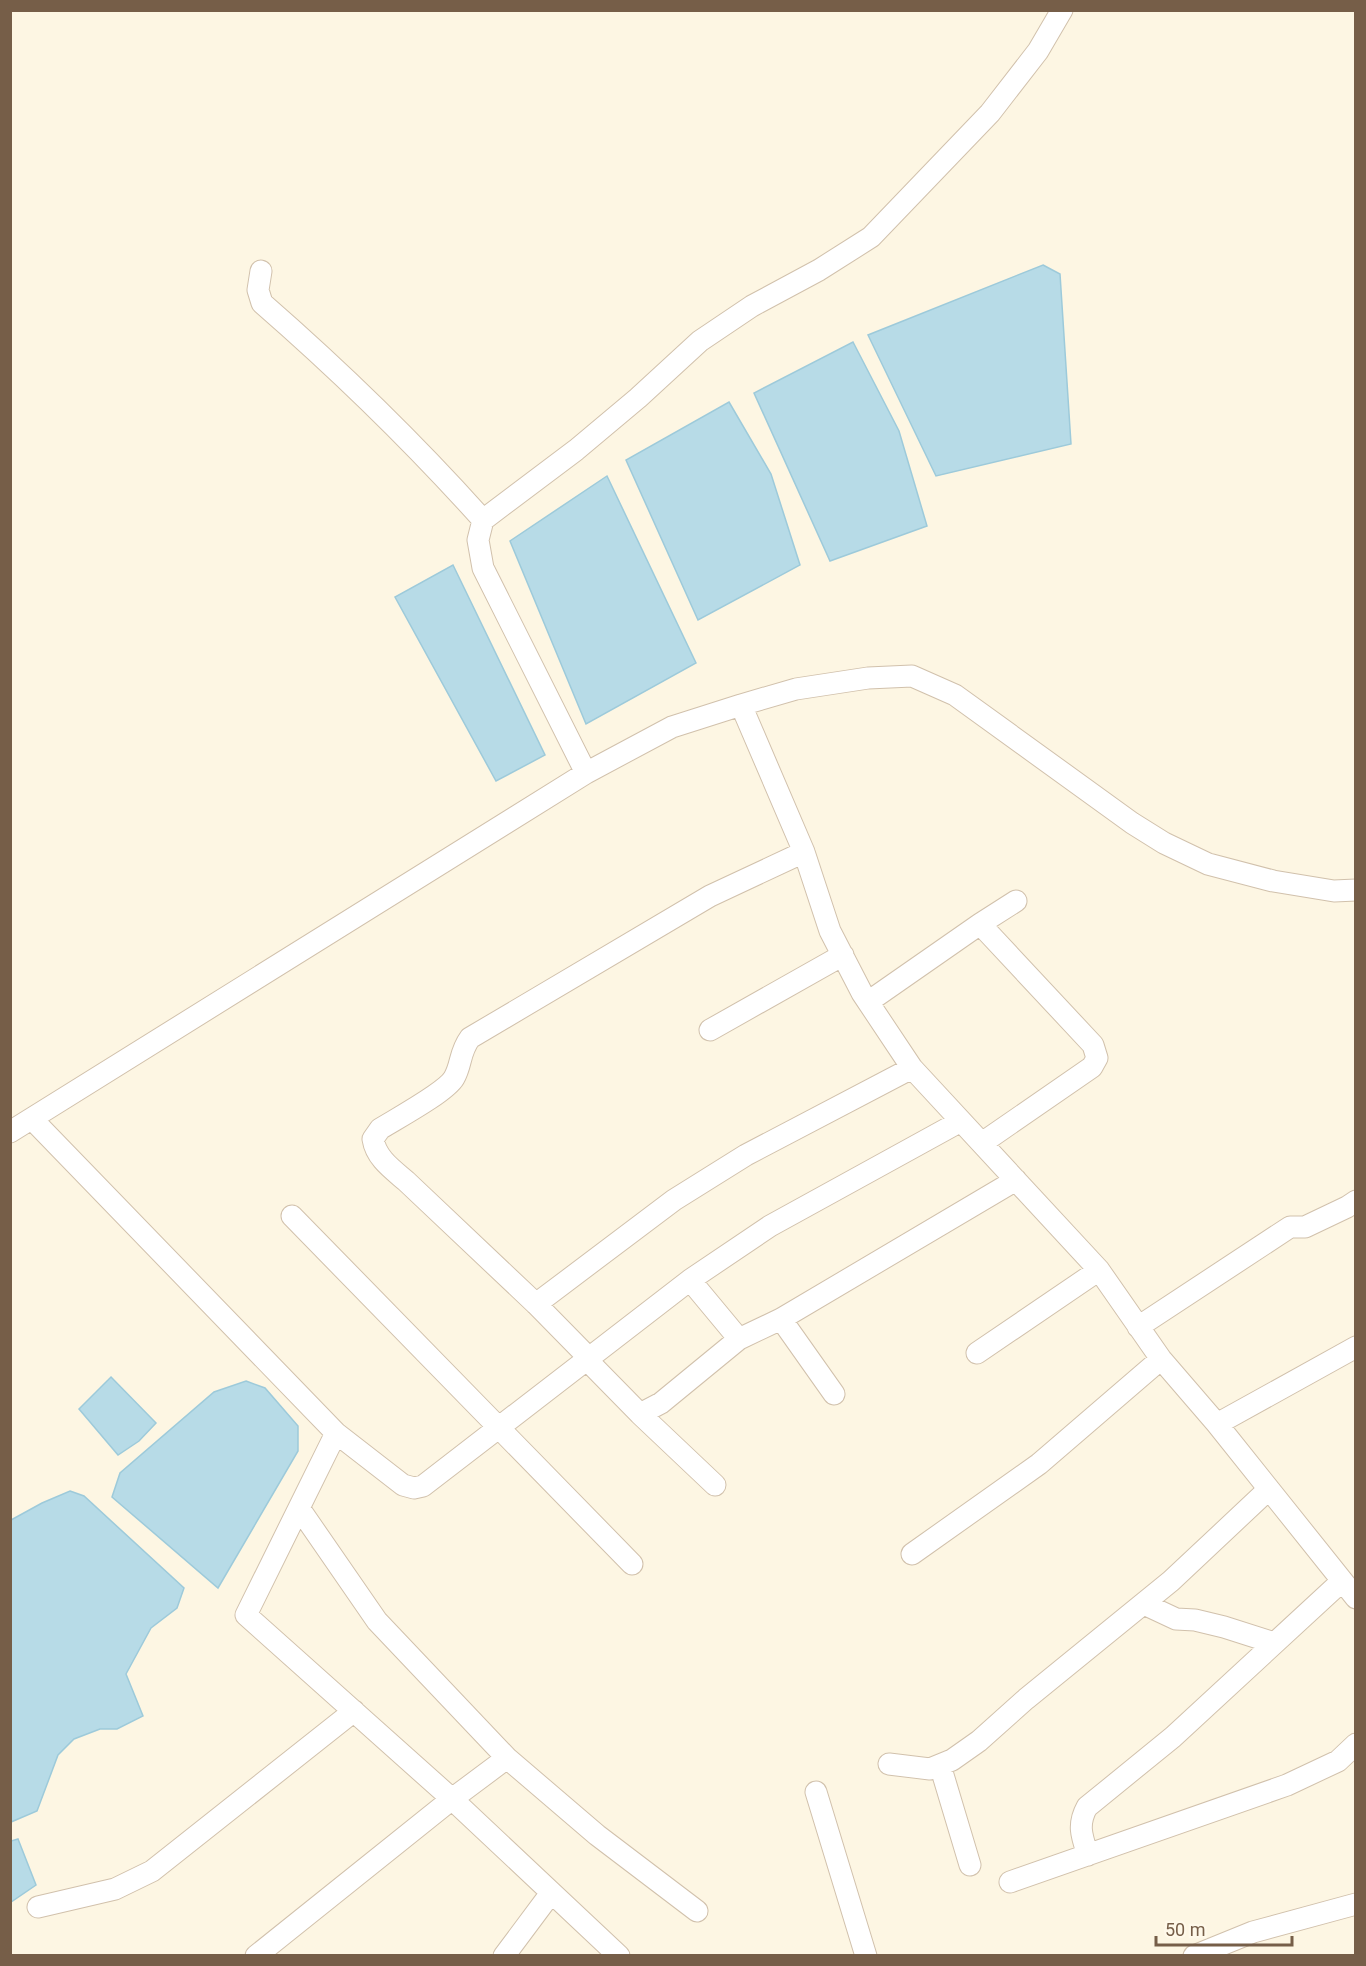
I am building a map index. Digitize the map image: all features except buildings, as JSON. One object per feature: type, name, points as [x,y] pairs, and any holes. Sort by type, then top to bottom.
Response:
[{"type":"street","points":[[586,773],[483,568],[477,540],[483,520],[576,450],[638,398],[700,341],[752,306],[819,270],[870,237],[990,113],[1038,51],[1062,10]]},
{"type":"street","points":[[261,272],[258,290],[262,303],[364,396],[429,460],[483,520]]},
{"type":"street","points":[[10,1132],[586,773],[672,727],[796,689],[868,678],[912,676],[955,695],[1132,823],[1182,852],[1208,864],[1273,881],[1334,891],[1356,890]]},
{"type":"street","points":[[741,705],[804,852],[830,931],[868,1002],[912,1068],[1099,1270],[1161,1359],[1217,1424],[1356,1598]]},
{"type":"street","points":[[715,1485],[640,1414],[536,1304],[406,1180],[383,1162],[373,1139],[380,1130],[446,1088],[454,1078],[463,1048],[470,1038],[710,896],[804,852]]},
{"type":"street","points":[[868,1002],[1016,901]]},
{"type":"street","points":[[980,924],[1092,1045],[1097,1058],[1092,1068],[982,1143]]},
{"type":"street","points":[[710,1030],[843,955]]},
{"type":"street","points":[[536,1304],[674,1200],[746,1155],[912,1068]]},
{"type":"street","points":[[32,1119],[336,1433],[403,1485],[414,1488],[423,1486],[690,1280],[770,1226],[961,1121]]},
{"type":"street","points":[[640,1414],[661,1403],[739,1339],[781,1319],[1016,1180]]},
{"type":"street","points":[[1138,1327],[1283,1231],[1290,1227],[1305,1227],[1356,1201]]},
{"type":"street","points":[[292,1216],[632,1564]]},
{"type":"street","points":[[977,1353],[1099,1270]]},
{"type":"street","points":[[690,1280],[739,1339]]},
{"type":"street","points":[[781,1319],[834,1394]]},
{"type":"street","points":[[1217,1424],[1356,1347]]},
{"type":"street","points":[[912,1554],[1039,1464],[1161,1359]]},
{"type":"street","points":[[336,1433],[246,1616],[452,1799],[619,1956]]},
{"type":"street","points":[[889,1764],[930,1769],[952,1760],[979,1742],[1035,1692],[1144,1604],[1269,1489]]},
{"type":"street","points":[[299,1508],[377,1621],[507,1758],[597,1835],[697,1911]]},
{"type":"street","points":[[1088,1855],[1080,1833],[1081,1818],[1087,1807],[1173,1737],[1342,1581]]},
{"type":"street","points":[[1144,1604],[1176,1619],[1205,1622],[1274,1643]]},
{"type":"street","points":[[38,1907],[115,1888],[152,1871],[354,1711]]},
{"type":"street","points":[[1010,1882],[1287,1785],[1338,1761],[1356,1744]]},
{"type":"street","points":[[256,1956],[452,1799],[507,1758]]},
{"type":"street","points":[[939,1765],[970,1865]]},
{"type":"street","points":[[816,1792],[866,1956]]},
{"type":"street","points":[[504,1956],[551,1893]]},
{"type":"street","points":[[1194,1956],[1253,1932],[1356,1904]]},
{"type":"water","points":[[1043,265],[1060,274],[1071,444],[936,476],[868,335]]},
{"type":"water","points":[[853,342],[899,431],[927,526],[830,561],[754,393]]},
{"type":"water","points":[[729,402],[771,474],[800,565],[698,620],[626,460]]},
{"type":"water","points":[[607,476],[696,663],[586,724],[510,541]]},
{"type":"water","points":[[453,565],[545,755],[496,781],[395,597]]},
{"type":"water","points":[[111,1377],[156,1423],[139,1441],[118,1455],[79,1409]]},
{"type":"water","points":[[246,1381],[265,1388],[298,1426],[298,1451],[218,1588],[112,1497],[120,1473],[214,1392]]},
{"type":"water","points":[[70,1491],[84,1496],[184,1588],[177,1608],[151,1628],[126,1674],[143,1716],[117,1729],[100,1729],[74,1739],[58,1755],[37,1811],[11,1822],[11,1520]]},
{"type":"water","points":[[18,1839],[36,1885],[11,1902],[11,1841]]}]
